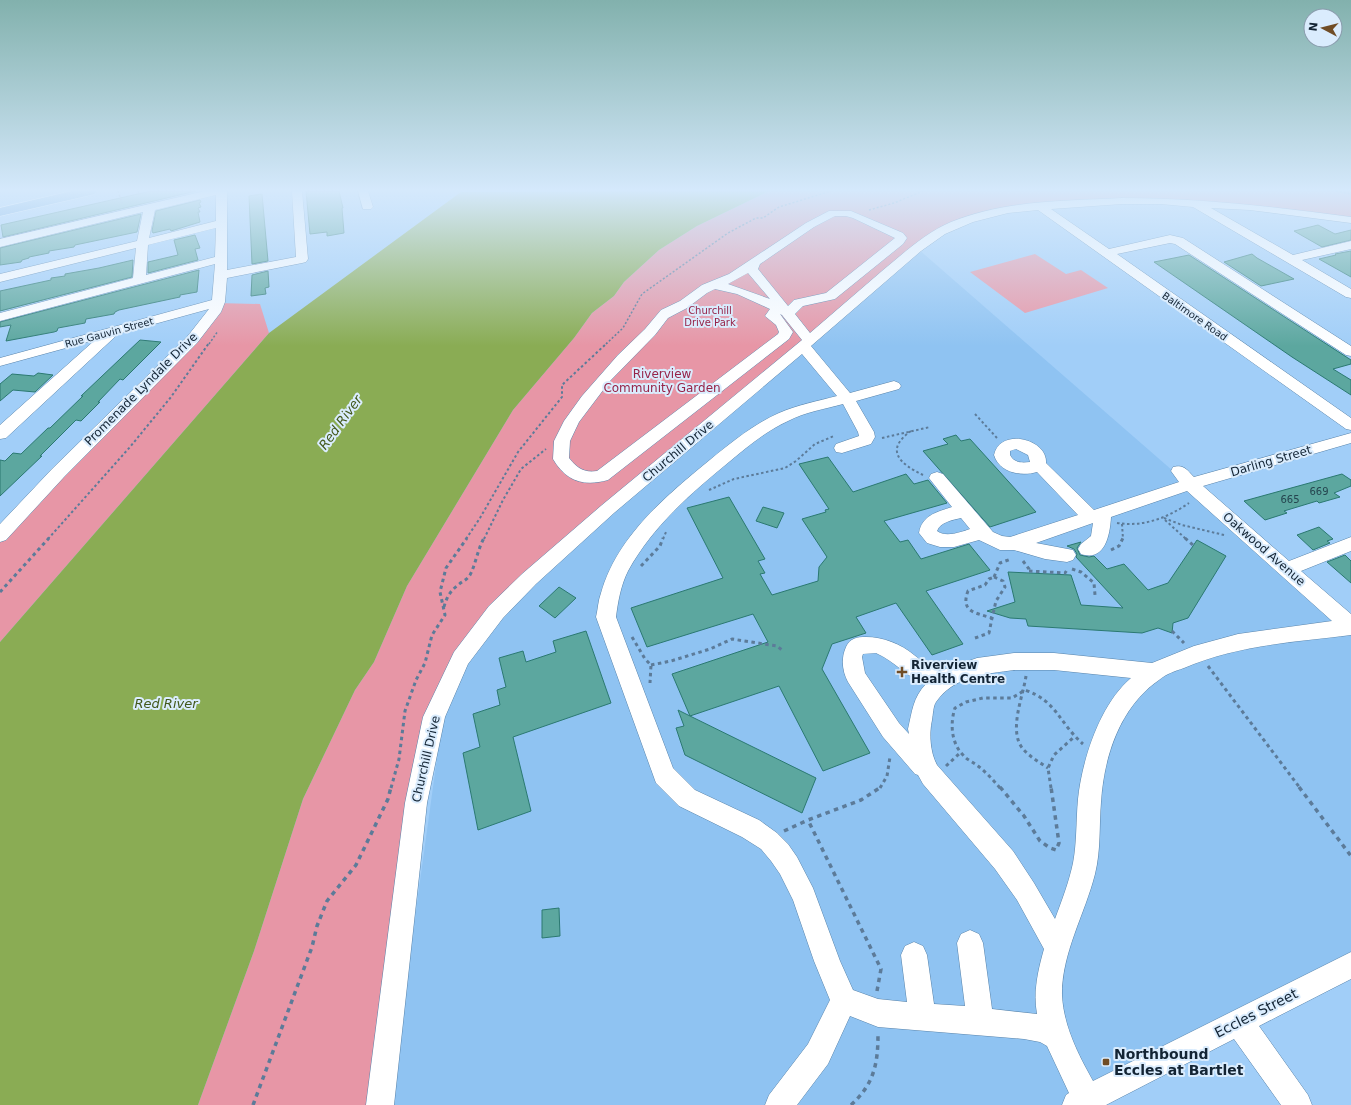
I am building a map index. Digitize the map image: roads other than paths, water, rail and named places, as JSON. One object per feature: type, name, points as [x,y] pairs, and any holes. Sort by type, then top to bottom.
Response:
[{"type":"street","points":[[0,278],[142,243],[139,281]]},
{"type":"street","name":"Promenade Lyndale Drive","points":[[0,536],[58,473],[192,340],[214,312],[218,302],[221,275],[221,243]]},
{"type":"street","points":[[221,275],[302,259],[301,243]]},
{"type":"street","points":[[783,243],[754,262],[752,269],[847,398],[866,432],[867,437],[861,442],[839,442]]},
{"type":"street","points":[[753,266],[750,266],[733,277],[704,288],[684,305],[662,315],[652,330],[613,367],[586,400],[563,436],[560,455],[565,467],[591,479],[602,476],[784,336],[786,332],[781,323],[772,316],[799,303],[830,296],[897,243]]},
{"type":"street","name":"Churchill Drive","points":[[380,1105],[416,803],[434,717],[461,658],[496,612],[529,579],[608,510],[925,243]]},
{"type":"street","name":"Baltimore Road","points":[[1092,243],[1351,425]]},
{"type":"street","points":[[1107,253],[1154,243]]},
{"type":"street","points":[[1181,243],[1351,352]]},
{"type":"street","points":[[1263,243],[1351,294]]},
{"type":"street","points":[[1291,259],[1351,245]]},
{"type":"street","points":[[0,317],[221,259]]},
{"type":"street","points":[[714,285],[727,287],[783,311]]},
{"type":"street","name":"Rue Gauvin Street","points":[[0,362],[218,302]]},
{"type":"street","points":[[0,434],[115,330]]},
{"type":"street","points":[[894,386],[801,410],[784,417],[753,435],[701,477],[646,530],[618,574],[608,603],[606,617],[664,775],[690,800],[758,832],[770,841],[788,862],[801,890],[828,963],[844,1000],[878,1013],[1039,1028],[1049,1031],[1057,1037]]},
{"type":"street","name":"Darling Street","points":[[1015,554],[1185,478],[1351,438]]},
{"type":"street","points":[[1038,464],[1098,516],[1099,541],[1096,545],[1088,548]]},
{"type":"street","points":[[937,478],[987,537],[1000,543],[1015,554],[1045,552],[1066,555]]},
{"type":"street","name":"Oakwood Avenue","points":[[1185,478],[1351,626]]},
{"type":"street","points":[[964,510],[932,522],[928,529],[930,535],[935,539],[949,540],[983,532]]},
{"type":"street","points":[[1287,569],[1351,544]]},
{"type":"street","points":[[1085,1103],[1072,1069],[1057,1037],[1051,1018],[1049,993],[1057,947],[1083,873],[1088,842],[1091,788],[1100,753],[1111,722],[1129,692],[1154,672],[1194,653],[1234,643],[1351,626]]},
{"type":"street","points":[[941,681],[922,674],[906,660],[880,646],[867,644],[859,645],[852,653],[855,676],[891,730],[1004,860],[1057,947]]},
{"type":"street","points":[[928,771],[920,748],[919,719],[921,710],[928,693],[941,681],[961,670],[998,663],[1026,662],[1079,664],[1154,672]]},
{"type":"street","points":[[970,943],[980,1022]]},
{"type":"street","points":[[914,955],[922,1017]]},
{"type":"street","name":"Eccles Street","points":[[1085,1103],[1351,965]]},
{"type":"street","points":[[779,1105],[818,1054],[844,1000]]},
{"type":"street","points":[[1239,1022],[1298,1105]]},
{"type":"water","name":"Red River","points":[[392,243],[671,243],[659,250],[624,282],[614,296],[592,313],[574,338],[513,410],[407,586],[374,662],[355,690],[303,799],[254,951],[198,1105],[0,1105],[0,642],[269,333]]},
{"type":"place","name":"Riverview Health Centre","points":[[902,672]]},
{"type":"place","name":"Northbound Eccles at Bartlet","points":[[1106,1062]]},
{"type":"park label","name":"Churchill Drive Park","points":[[710,316]]},
{"type":"park label","name":"Riverview Community Garden","points":[[662,381]]}]
